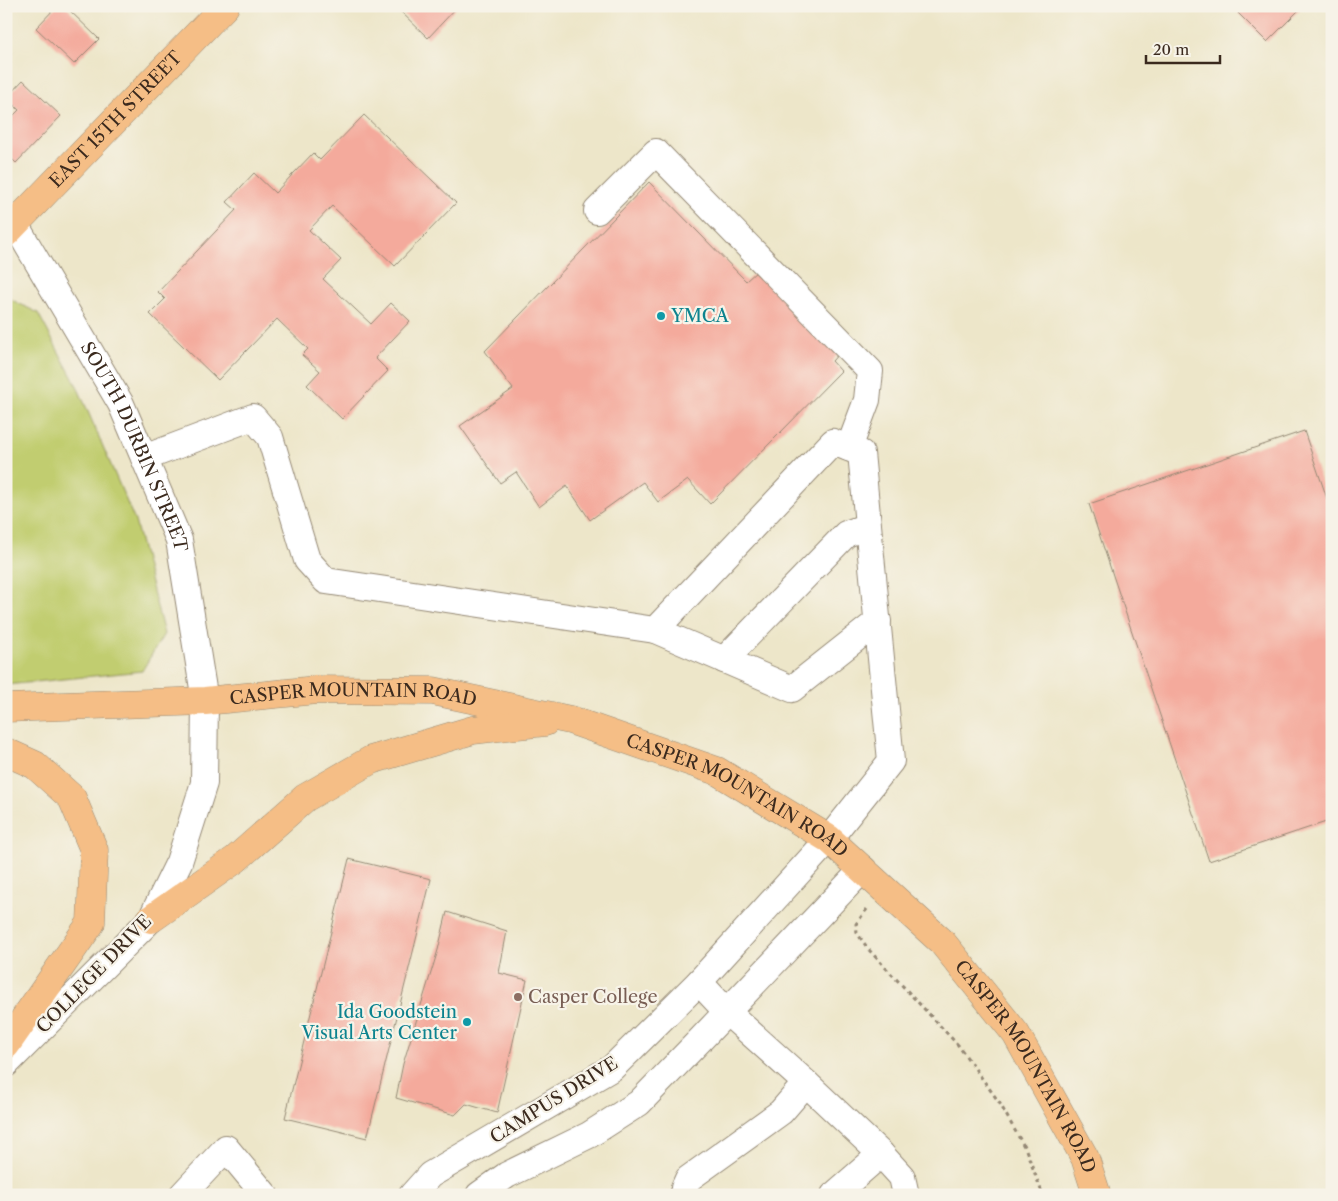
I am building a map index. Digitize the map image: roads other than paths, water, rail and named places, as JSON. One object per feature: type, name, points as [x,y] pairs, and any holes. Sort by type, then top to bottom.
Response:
[{"type":"main road","name":"EAST 15TH STREET","points":[[9,224],[225,6]]},
{"type":"main road","name":"CASPER MOUNTAIN ROAD","points":[[6,708],[205,701],[316,690],[433,691],[570,720],[717,771],[829,839],[942,942],[1016,1034],[1085,1158],[1097,1195]]},
{"type":"main road","points":[[151,919],[236,859],[305,798],[371,760],[473,730],[570,720]]},
{"type":"main road","points":[[6,752],[35,765],[72,798],[94,850],[91,924],[6,1045]]},
{"type":"street","points":[[597,211],[656,152],[870,371],[868,400],[848,448],[832,442],[655,630]]},
{"type":"street","name":"SOUTH DURBIN STREET","points":[[9,224],[122,404],[179,540],[205,701]]},
{"type":"street","points":[[144,458],[253,417],[270,437],[307,560],[326,581],[655,630],[792,690],[878,621]]},
{"type":"street","name":"CAMPUS DRIVE","points":[[412,1195],[430,1175],[612,1068],[699,982],[829,839],[891,761],[861,453],[848,448]]},
{"type":"street","points":[[724,660],[846,534],[868,526]]},
{"type":"street","name":"COLLEGE DRIVE","points":[[6,1064],[151,919],[179,862],[204,783],[205,701]]},
{"type":"street","points":[[479,1195],[507,1175],[589,1135],[639,1103],[863,869]]},
{"type":"street","points":[[699,982],[727,1012],[881,1154],[902,1177],[906,1195]]},
{"type":"street","points":[[687,1195],[684,1188],[688,1179],[781,1112],[806,1083]]},
{"type":"street","points":[[182,1195],[226,1148],[265,1195]]},
{"type":"street","points":[[834,1195],[881,1154]]},
{"type":"place","name":"YMCA","points":[[661,316]]},
{"type":"place","name":"Casper College","points":[[518,997]]},
{"type":"place","name":"Ida Goodstein Visual Arts Center","points":[[467,1022]]}]
